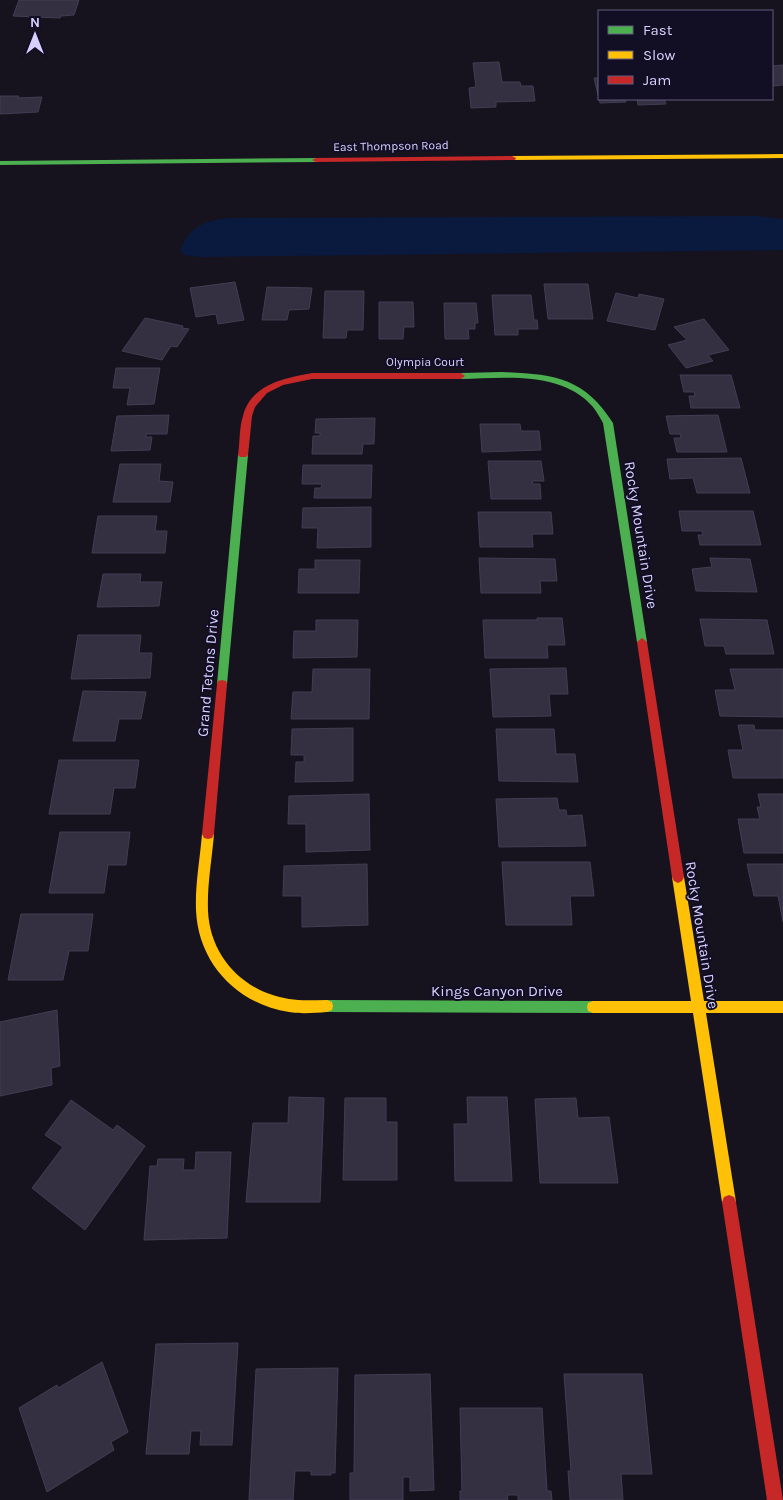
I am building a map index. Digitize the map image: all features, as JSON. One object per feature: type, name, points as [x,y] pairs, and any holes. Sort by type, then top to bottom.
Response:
[{"type":"street","name":"East Thompson Road","points":[[0,164],[783,156]]},
{"type":"street","name":"Olympia Court","points":[[272,385],[287,379],[312,376],[532,376],[559,381],[577,388]]},
{"type":"street","name":"Grand Tetons Drive","points":[[222,971],[210,950],[205,936],[201,915],[202,901],[247,416],[249,407],[256,397],[272,385]]},
{"type":"street","name":"Rocky Mountain Drive","points":[[577,388],[600,406],[608,422],[775,1500]]},
{"type":"street","name":"Kings Canyon Drive","points":[[222,971],[248,991],[264,1000],[287,1006],[783,1007]]},
{"type":"water","points":[[756,216],[783,219],[783,250],[200,257],[184,255],[180,250],[189,235],[200,226],[229,218]]},
{"type":"building","points":[[19,0],[79,0],[74,15],[61,16],[60,18],[13,16]]},
{"type":"building","points":[[499,62],[502,82],[520,82],[521,86],[533,86],[535,101],[496,102],[496,107],[471,108],[469,88],[476,87],[473,63]]},
{"type":"building","points":[[783,65],[783,85],[773,86],[773,66]]},
{"type":"building","points":[[594,78],[598,78],[598,95]]},
{"type":"building","points":[[0,96],[19,96],[18,98],[42,97],[38,112],[0,114]]},
{"type":"building","points":[[599,100],[625,100],[626,102],[600,103]]},
{"type":"building","points":[[637,100],[664,100],[666,104],[638,105]]},
{"type":"building","points":[[235,282],[244,320],[218,324],[216,314],[196,317],[190,288]]},
{"type":"building","points":[[544,284],[588,284],[593,319],[548,319]]},
{"type":"building","points":[[267,287],[312,288],[309,309],[289,310],[287,320],[262,320]]},
{"type":"building","points":[[325,291],[364,291],[363,330],[347,330],[346,338],[323,338]]},
{"type":"building","points":[[616,293],[638,298],[639,294],[664,299],[655,330],[607,321]]},
{"type":"building","points":[[492,295],[531,295],[534,320],[537,320],[538,329],[518,329],[518,335],[495,335]]},
{"type":"building","points":[[379,302],[413,302],[414,327],[404,327],[403,339],[379,339]]},
{"type":"building","points":[[444,303],[476,303],[478,323],[475,323],[475,329],[468,329],[469,339],[445,339]]},
{"type":"building","points":[[145,318],[189,329],[177,347],[171,346],[162,360],[122,351]]},
{"type":"building","points":[[704,319],[729,350],[708,355],[713,361],[686,368],[668,345],[687,340],[674,327]]},
{"type":"building","points":[[116,368],[160,368],[154,404],[127,405],[130,388],[113,388]]},
{"type":"building","points":[[680,375],[731,375],[740,408],[691,408],[689,396],[695,396],[694,392],[684,392]]},
{"type":"building","points":[[169,415],[167,434],[146,434],[146,437],[152,437],[150,450],[111,451],[117,416]]},
{"type":"building","points":[[718,415],[727,452],[677,452],[674,438],[681,438],[680,434],[670,434],[666,416]]},
{"type":"building","points":[[375,418],[374,444],[363,444],[362,454],[312,454],[313,436],[320,436],[320,433],[315,433],[316,419]]},
{"type":"building","points":[[480,424],[520,424],[521,431],[539,431],[541,450],[482,452]]},
{"type":"building","points":[[741,458],[750,493],[697,493],[693,478],[670,479],[667,459]]},
{"type":"building","points":[[488,461],[541,461],[544,481],[532,481],[533,484],[540,484],[541,499],[491,499]]},
{"type":"building","points":[[120,464],[161,464],[159,481],[173,482],[170,502],[113,502]]},
{"type":"building","points":[[303,465],[372,465],[371,498],[314,498],[315,488],[321,488],[322,484],[302,484]]},
{"type":"building","points":[[371,507],[371,547],[317,548],[318,528],[302,528],[303,508]]},
{"type":"building","points":[[679,511],[753,511],[761,545],[700,545],[698,535],[703,535],[702,531],[682,531]]},
{"type":"building","points":[[478,512],[551,512],[553,534],[532,534],[533,547],[480,547]]},
{"type":"building","points":[[98,516],[157,516],[155,531],[167,531],[165,553],[92,553]]},
{"type":"building","points":[[479,558],[555,559],[557,581],[540,581],[541,593],[481,593]]},
{"type":"building","points":[[710,558],[750,559],[757,592],[696,591],[692,569],[712,567]]},
{"type":"building","points":[[315,560],[360,560],[359,593],[298,593],[299,569],[315,569]]},
{"type":"building","points":[[103,574],[141,574],[140,582],[162,582],[159,606],[97,607]]},
{"type":"building","points":[[537,618],[562,618],[565,645],[547,645],[548,658],[485,658],[483,620],[537,620]]},
{"type":"building","points":[[700,619],[767,620],[774,654],[726,654],[724,646],[705,646]]},
{"type":"building","points":[[316,620],[358,620],[357,657],[293,658],[294,631],[316,631]]},
{"type":"building","points":[[78,635],[141,635],[139,653],[152,653],[150,678],[71,679]]},
{"type":"building","points":[[566,668],[568,694],[549,694],[551,716],[493,717],[490,669]]},
{"type":"building","points":[[313,669],[370,669],[369,719],[291,719],[293,692],[312,692]]},
{"type":"building","points":[[730,669],[783,669],[783,717],[720,716],[715,690],[735,690]]},
{"type":"building","points":[[83,691],[146,692],[141,719],[119,719],[115,741],[73,741]]},
{"type":"building","points":[[738,725],[754,725],[755,730],[783,730],[783,778],[733,778],[728,750],[743,750]]},
{"type":"building","points":[[353,728],[353,781],[295,782],[296,762],[304,762],[304,755],[291,755],[292,729]]},
{"type":"building","points":[[496,729],[554,729],[556,754],[575,754],[578,782],[499,781]]},
{"type":"building","points":[[59,760],[139,760],[135,788],[114,788],[110,814],[49,814]]},
{"type":"building","points":[[369,794],[370,850],[306,852],[306,824],[288,824],[289,796]]},
{"type":"building","points":[[758,794],[783,794],[783,853],[744,853],[738,819],[760,819],[757,807],[761,807]]},
{"type":"building","points":[[557,798],[559,810],[566,810],[567,816],[582,815],[586,846],[499,847],[496,799]]},
{"type":"building","points":[[60,832],[130,832],[126,865],[108,865],[104,893],[49,893]]},
{"type":"building","points":[[502,862],[590,862],[594,896],[570,896],[572,925],[506,925]]},
{"type":"building","points":[[367,864],[368,925],[302,927],[302,896],[283,896],[284,866]]},
{"type":"building","points":[[747,864],[783,864],[783,922],[778,896],[754,896]]},
{"type":"building","points":[[21,914],[93,914],[88,951],[69,951],[63,980],[8,980]]},
{"type":"building","points":[[57,1010],[60,1066],[51,1068],[52,1085],[0,1096],[0,1022]]},
{"type":"building","points":[[289,1097],[324,1098],[320,1202],[246,1202],[253,1123],[288,1123]]},
{"type":"building","points":[[467,1097],[507,1097],[512,1181],[455,1181],[454,1124],[468,1124]]},
{"type":"building","points":[[345,1098],[386,1098],[386,1122],[397,1122],[397,1180],[343,1180]]},
{"type":"building","points":[[576,1098],[578,1118],[609,1117],[618,1183],[540,1183],[535,1099]]},
{"type":"building","points":[[71,1100],[113,1130],[117,1125],[145,1146],[85,1230],[32,1188],[63,1147],[45,1135]]},
{"type":"building","points":[[196,1152],[231,1152],[227,1238],[144,1240],[150,1166],[157,1166],[158,1159],[184,1159],[183,1170],[195,1170]]},
{"type":"building","points":[[238,1343],[232,1445],[200,1445],[201,1431],[191,1431],[189,1454],[146,1454],[156,1344]]},
{"type":"building","points":[[102,1362],[128,1432],[111,1442],[114,1450],[47,1492],[19,1408],[57,1385],[58,1388]]},
{"type":"building","points":[[338,1368],[335,1473],[331,1473],[331,1475],[311,1475],[311,1471],[295,1471],[293,1500],[249,1500],[256,1369]]},
{"type":"building","points":[[430,1374],[434,1490],[410,1491],[410,1477],[403,1477],[403,1500],[350,1500],[350,1473],[354,1473],[355,1375]]},
{"type":"building","points":[[564,1374],[642,1374],[652,1474],[621,1474],[623,1500],[570,1500],[568,1471],[571,1471]]},
{"type":"building","points":[[460,1408],[542,1408],[547,1491],[551,1491],[552,1500],[518,1500],[518,1495],[507,1495],[508,1500],[460,1500],[460,1491],[462,1491]]},
{"type":"traffic: fast","points":[[0,163],[316,160]]},
{"type":"traffic: fast","points":[[461,376],[502,375],[544,378],[563,383],[581,392],[596,405],[608,423],[642,642]]},
{"type":"traffic: fast","points":[[222,684],[243,455]]},
{"type":"traffic: fast","points":[[327,1006],[593,1007]]},
{"type":"traffic: slow","points":[[512,158],[783,156]]},
{"type":"traffic: slow","points":[[208,834],[202,889],[203,922],[206,938],[220,965],[242,987],[269,1001],[295,1006],[327,1006]]},
{"type":"traffic: slow","points":[[678,877],[729,1202]]},
{"type":"traffic: slow","points":[[593,1007],[783,1007]]},
{"type":"traffic: jam","points":[[316,160],[512,158]]},
{"type":"traffic: jam","points":[[243,455],[247,416],[251,406],[264,391],[281,382],[312,376],[461,376]]},
{"type":"traffic: jam","points":[[642,642],[678,877]]},
{"type":"traffic: jam","points":[[208,834],[222,684]]},
{"type":"traffic: jam","points":[[729,1202],[775,1500]]}]
